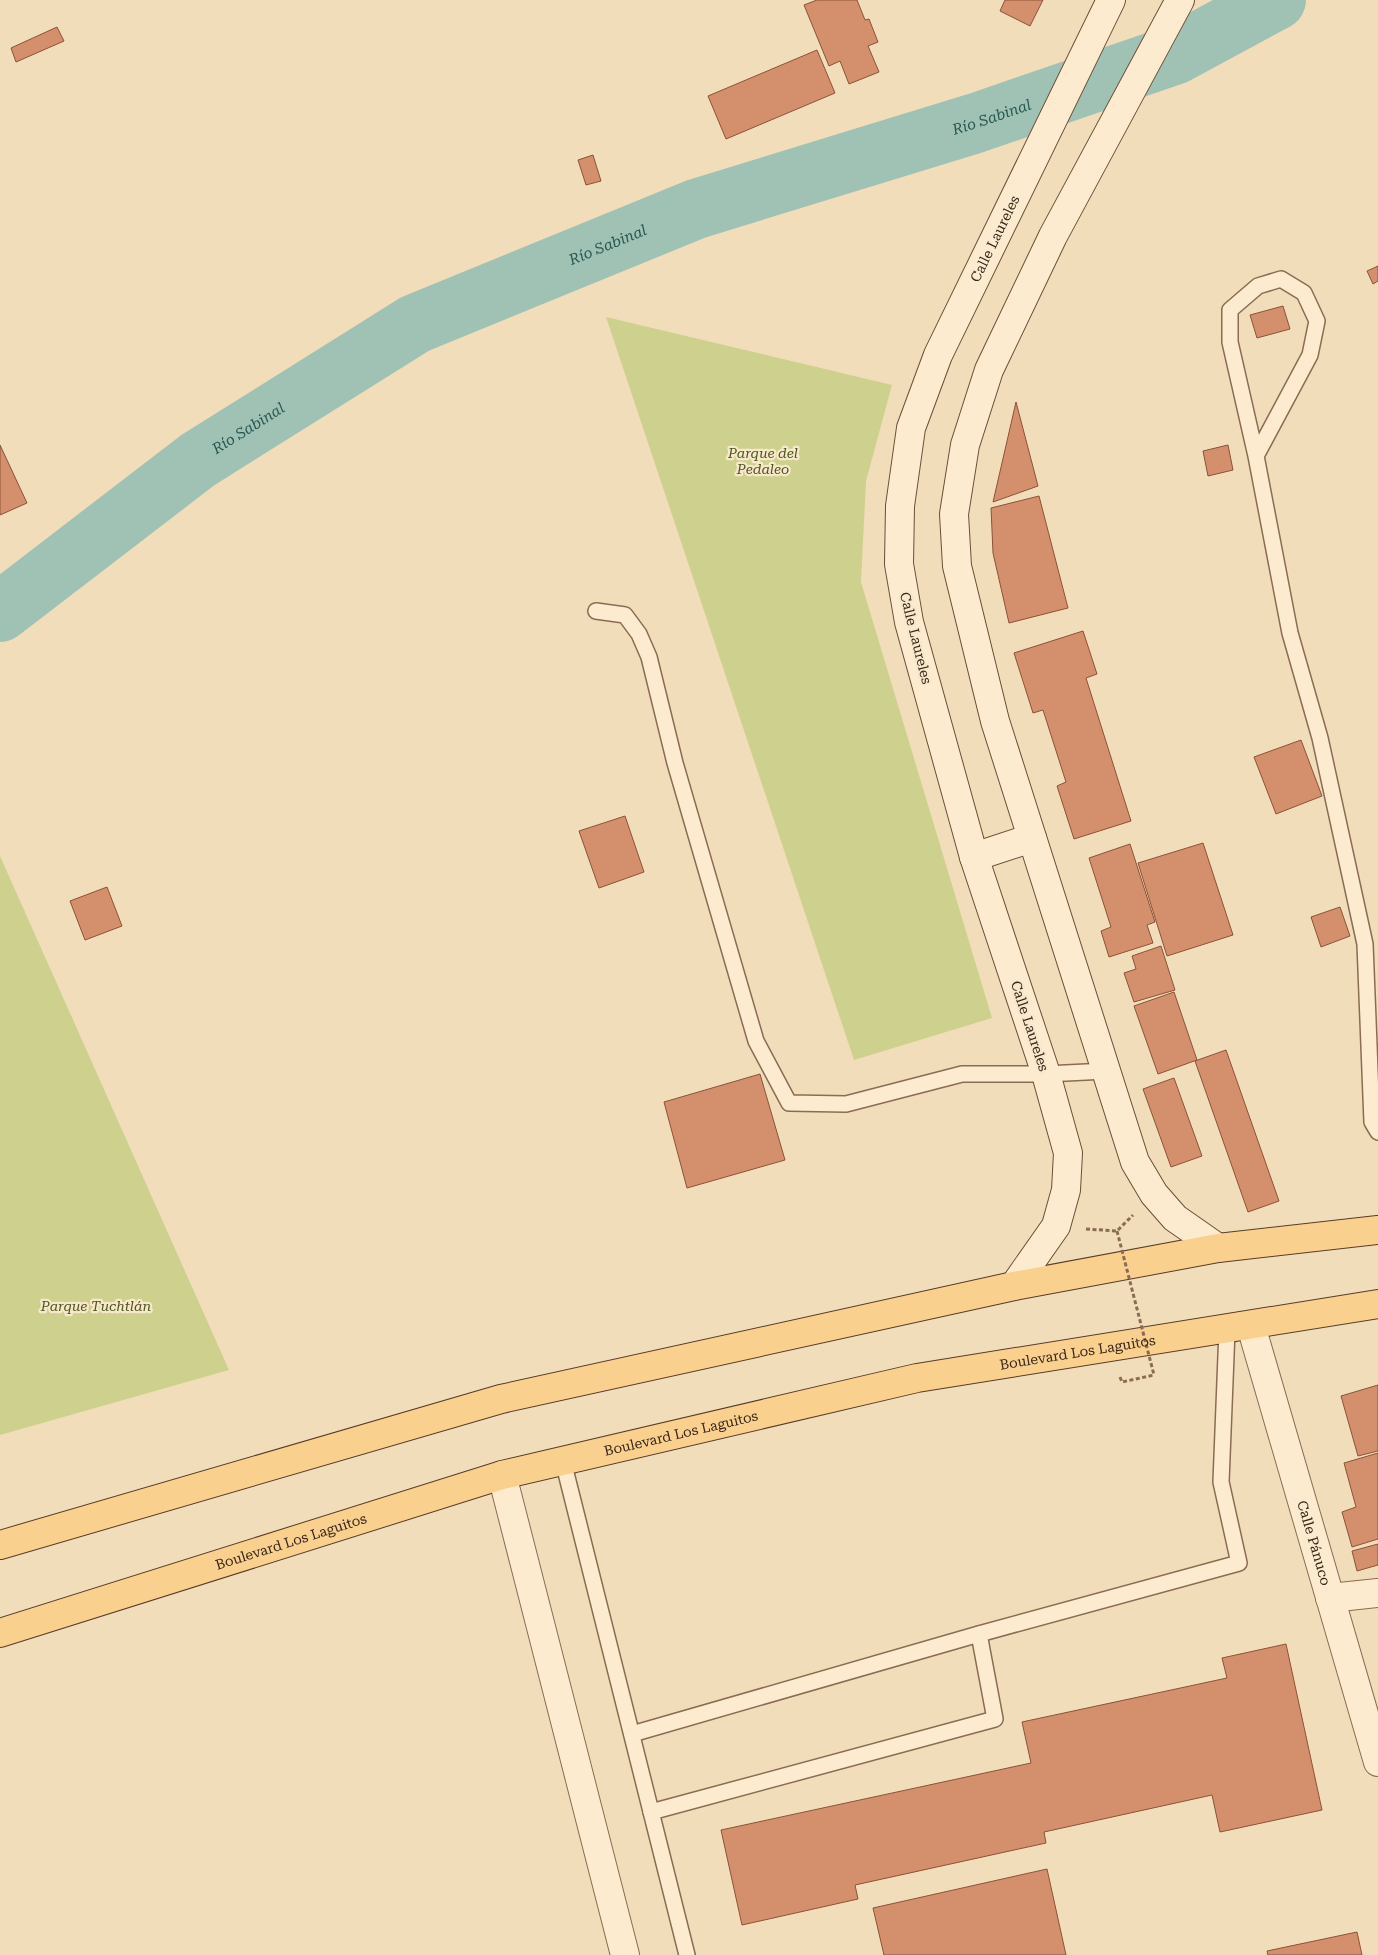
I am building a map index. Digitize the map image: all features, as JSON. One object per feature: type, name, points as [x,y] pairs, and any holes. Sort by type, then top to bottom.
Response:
[{"type":"main road","points":[[0,1545],[501,1399],[1014,1286],[1218,1248],[1378,1230]]},
{"type":"main road","name":"Boulevard Los Laguitos","points":[[0,1633],[502,1476],[563,1461],[917,1378],[1239,1328],[1378,1304]]},
{"type":"street","name":"Calle Laureles","points":[[1014,1286],[1056,1226],[1066,1190],[1068,1153],[1046,1074],[974,857],[909,622],[899,564],[900,506],[911,428],[938,355],[1111,0]]},
{"type":"street","points":[[1180,0],[1053,236],[989,370],[966,445],[954,514],[957,566],[994,720],[1135,1162],[1154,1194],[1175,1218],[1218,1248]]},
{"type":"street","points":[[974,857],[1032,838]]},
{"type":"street","name":"Calle Pánuco","points":[[1239,1328],[1330,1598],[1378,1762]]},
{"type":"street","points":[[502,1476],[625,1955]]},
{"type":"street","points":[[1330,1598],[1378,1593]]},
{"type":"lane","points":[[1256,456],[1310,355],[1317,321],[1304,293],[1280,279],[1258,286],[1230,310],[1230,342],[1256,456],[1290,633],[1320,738],[1365,944],[1372,1122],[1378,1132]]},
{"type":"lane","points":[[596,611],[625,614],[638,634],[649,657],[675,763],[756,1041],[789,1103],[846,1104],[962,1074],[1046,1074],[1106,1070]]},
{"type":"lane","points":[[632,1734],[979,1634],[1239,1562],[1221,1482],[1239,1328]]},
{"type":"lane","points":[[563,1461],[687,1955]]},
{"type":"lane","points":[[651,1812],[994,1719],[979,1634]]},
{"type":"path","points":[[1093,1230],[1117,1231],[1134,1214]]},
{"type":"path","points":[[1117,1231],[1154,1375],[1122,1382]]},
{"type":"green space","name":"Parque del Pedaleo","points":[[606,317],[892,385],[866,481],[861,582],[992,1018],[854,1060]]},
{"type":"green space","name":"Parque Tuchtlán","points":[[0,856],[229,1370],[0,1435]]},
{"type":"building","points":[[817,0],[857,0],[865,20],[869,19],[878,42],[868,46],[879,72],[849,84],[840,61],[829,66],[804,5]]},
{"type":"building","points":[[1005,0],[1043,0],[1030,26],[1000,11]]},
{"type":"building","points":[[57,27],[64,41],[16,62],[11,48]]},
{"type":"building","points":[[817,50],[835,93],[726,139],[708,96]]},
{"type":"building","points":[[593,155],[601,181],[586,185],[578,160]]},
{"type":"building","points":[[1378,266],[1378,281],[1373,284],[1367,271]]},
{"type":"building","points":[[1283,306],[1290,329],[1257,338],[1250,315]]},
{"type":"building","points":[[1016,402],[1038,486],[993,502]]},
{"type":"building","points":[[0,445],[27,503],[0,515]]},
{"type":"building","points":[[1228,445],[1233,470],[1208,476],[1203,451]]},
{"type":"building","points":[[1039,496],[1068,608],[1009,623],[993,553],[991,508]]},
{"type":"building","points":[[1083,631],[1097,674],[1086,678],[1131,821],[1074,839],[1057,786],[1066,782],[1043,710],[1033,713],[1014,653]]},
{"type":"building","points":[[1301,740],[1322,796],[1276,814],[1254,757]]},
{"type":"building","points":[[625,816],[644,872],[599,888],[579,831]]},
{"type":"building","points":[[1203,843],[1233,935],[1167,956],[1138,863]]},
{"type":"building","points":[[1130,844],[1155,922],[1147,925],[1153,943],[1109,957],[1101,931],[1111,927],[1089,858]]},
{"type":"building","points":[[107,887],[122,926],[85,940],[70,901]]},
{"type":"building","points":[[1340,907],[1350,936],[1321,947],[1311,917]]},
{"type":"building","points":[[1161,946],[1175,990],[1134,1002],[1124,973],[1136,969],[1132,956]]},
{"type":"building","points":[[1174,992],[1197,1060],[1158,1074],[1134,1006]]},
{"type":"building","points":[[1226,1050],[1279,1201],[1248,1212],[1195,1061]]},
{"type":"building","points":[[760,1074],[785,1160],[687,1188],[664,1102]]},
{"type":"building","points":[[1174,1078],[1202,1156],[1171,1167],[1143,1089]]},
{"type":"building","points":[[1378,1385],[1378,1451],[1358,1456],[1341,1396]]},
{"type":"building","points":[[1378,1453],[1378,1539],[1352,1547],[1342,1512],[1356,1507],[1344,1463]]},
{"type":"building","points":[[1378,1544],[1378,1565],[1357,1571],[1352,1551]]},
{"type":"building","points":[[1286,1644],[1322,1810],[1220,1832],[1212,1795],[1044,1832],[1046,1843],[855,1885],[858,1899],[742,1925],[721,1830],[1031,1763],[1022,1722],[1227,1678],[1222,1658]]},
{"type":"building","points":[[1047,1869],[1066,1955],[884,1955],[873,1908]]},
{"type":"building","points":[[1357,1932],[1362,1955],[1268,1955],[1267,1951]]},
{"type":"waterway","name":"Río Sabinal","points":[[0,612],[198,460],[415,324],[696,209],[976,123],[1174,55],[1276,0]]}]
